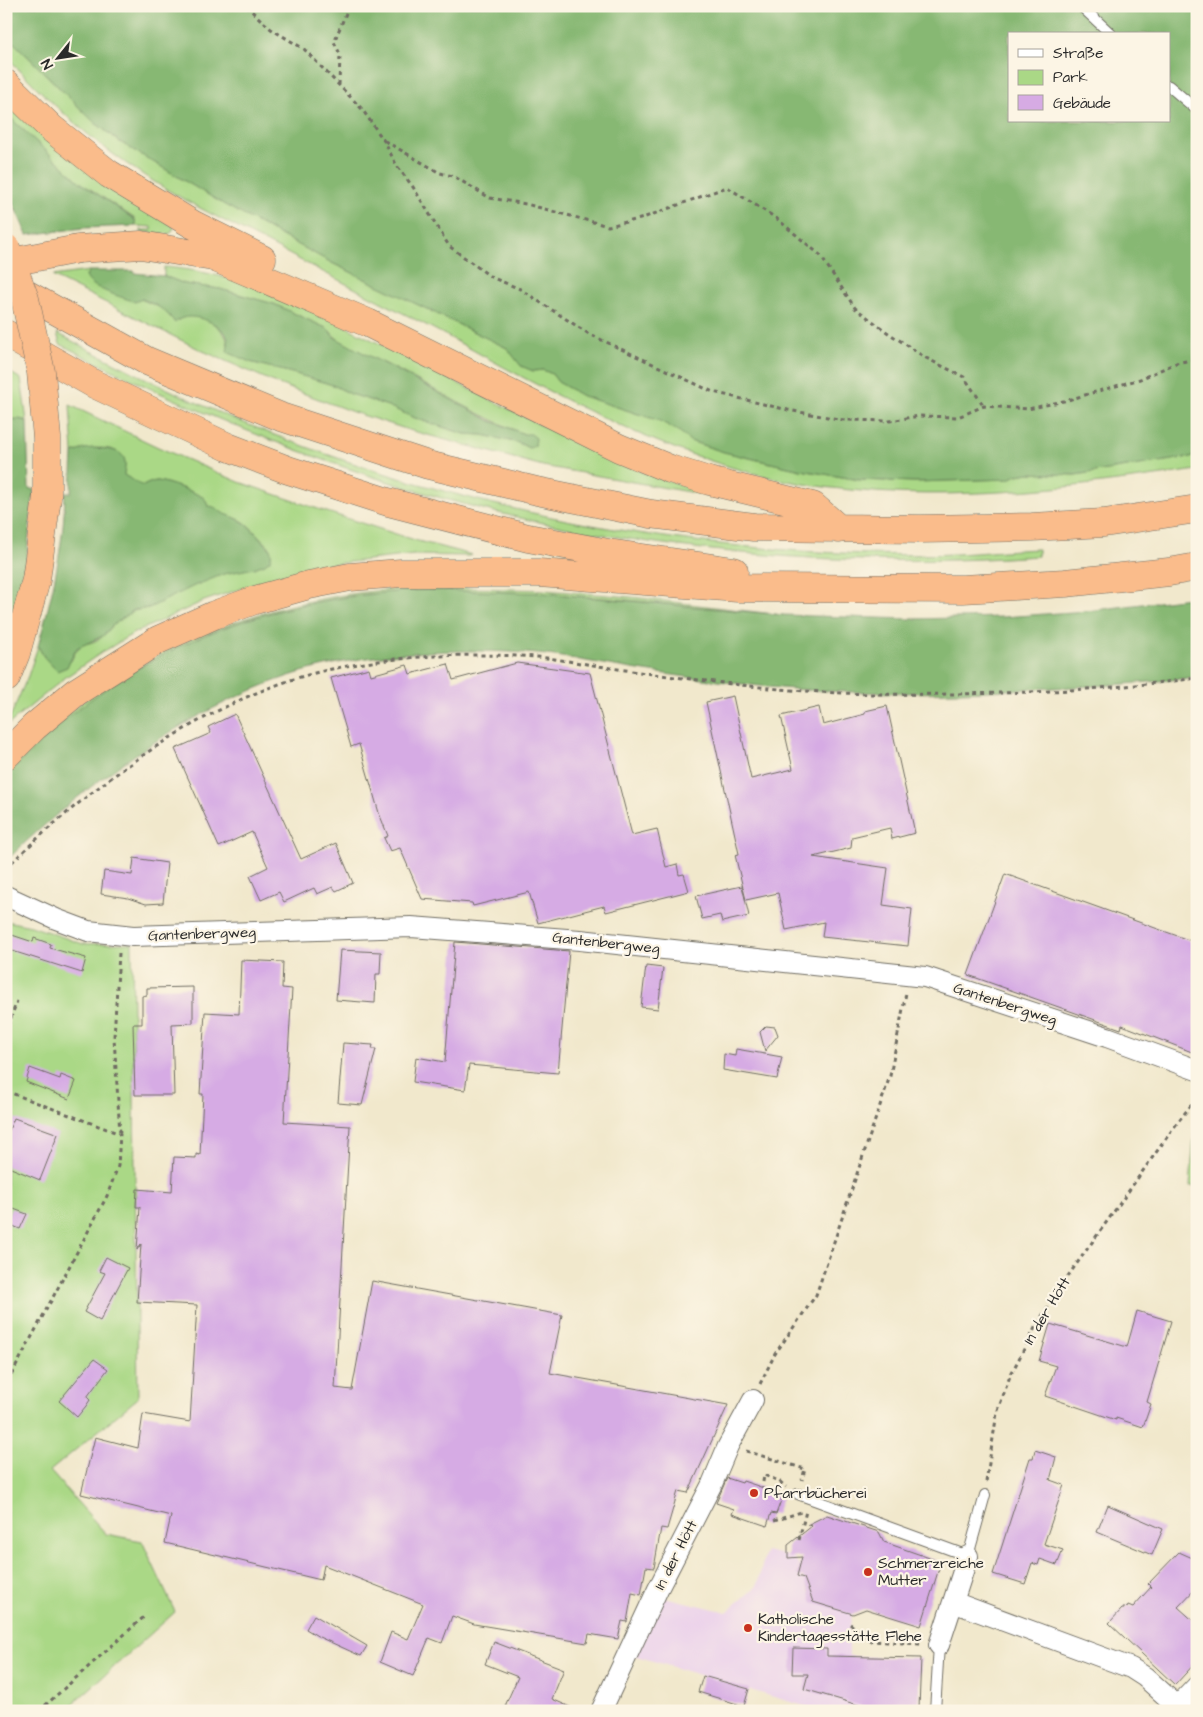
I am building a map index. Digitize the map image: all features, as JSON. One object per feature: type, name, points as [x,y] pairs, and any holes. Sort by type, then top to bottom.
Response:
[{"type":"highway","points":[[6,84],[51,128],[109,174],[192,224],[307,282],[368,322]]},
{"type":"highway","points":[[6,263],[78,249],[141,245],[213,257],[368,322],[619,448],[670,469],[813,506],[838,529]]},
{"type":"highway","points":[[6,248],[25,299],[41,372],[47,438],[47,498],[36,580],[16,653],[6,678]]},
{"type":"highway","points":[[6,284],[147,361],[281,416],[428,465],[537,491],[651,514],[754,527],[838,529],[1041,526],[1104,523],[1197,509]]},
{"type":"highway","points":[[6,334],[94,384],[228,447],[288,470],[388,502],[528,538],[608,553],[872,588]]},
{"type":"highway","points":[[6,754],[34,726],[76,692],[158,640],[214,615],[255,600],[309,585],[350,577],[401,573],[538,573],[738,588],[963,589],[1065,583],[1169,572],[1197,567]]},
{"type":"street","name":"Gantenbergweg","points":[[6,896],[56,919],[88,931],[133,936],[411,926],[580,940],[925,977],[1106,1037],[1197,1070]]},
{"type":"street","name":"In der Hött","points":[[601,1711],[658,1589],[712,1484],[728,1446],[753,1400]]},
{"type":"street","points":[[939,1645],[968,1556]]},
{"type":"street","points":[[953,1602],[1131,1668],[1145,1677],[1175,1709],[1197,1686]]},
{"type":"lane","points":[[1081,6],[1109,32]]},
{"type":"lane","points":[[1170,87],[1197,110]]},
{"type":"lane","points":[[804,1496],[968,1556],[984,1495]]},
{"type":"lane","points":[[935,1711],[939,1645]]},
{"type":"path","points":[[246,6],[271,29],[304,48],[362,108],[449,246],[491,277],[520,289],[589,334],[713,392],[788,410],[844,420],[890,421],[919,416],[958,417],[984,406],[1036,408],[1105,390],[1140,379],[1176,364],[1197,359]]},
{"type":"path","points":[[339,85],[340,54],[334,42],[349,6]]},
{"type":"path","points":[[384,141],[440,174],[453,176],[490,198],[526,204],[608,226],[640,219],[727,187],[776,218],[820,255],[855,308],[926,358],[964,377],[984,406]]},
{"type":"path","points":[[6,868],[41,834],[140,758],[228,705],[292,679],[379,661],[491,656],[539,658],[768,688],[860,694],[1052,691],[1150,684],[1197,678]]},
{"type":"path","points":[[6,1385],[108,1196],[118,1166],[120,1134],[114,1037],[120,934]]},
{"type":"path","points":[[753,1400],[775,1354],[816,1295],[890,1076],[910,975]]},
{"type":"path","points":[[6,1022],[8,1023],[17,1001]]},
{"type":"path","points":[[6,1091],[120,1134]]},
{"type":"path","name":"In der Hött","points":[[984,1495],[997,1413],[1010,1376],[1033,1333],[1076,1263],[1197,1098]]},
{"type":"path","points":[[728,1446],[805,1469],[804,1496],[806,1510],[799,1540]]},
{"type":"path","points":[[763,1482],[764,1475],[779,1480],[792,1492],[804,1496]]},
{"type":"path","points":[[774,1521],[806,1510]]},
{"type":"path","points":[[39,1711],[145,1616]]},
{"type":"path","points":[[850,1624],[872,1641],[939,1645]]},
{"type":"shaded area","name":"Katholische Kindertagesstätte Flehe","points":[[766,1551],[793,1558],[799,1565],[797,1576],[809,1581],[807,1588],[809,1593],[816,1596],[813,1602],[817,1601],[833,1606],[832,1608],[851,1611],[849,1656],[869,1657],[859,1711],[821,1711],[633,1655],[664,1597],[727,1612],[757,1586]]},
{"type":"green space","points":[[6,6],[1197,6],[1197,456],[1075,475],[1029,473],[1017,475],[1009,479],[915,482],[860,480],[801,470],[724,452],[690,441],[680,432],[660,421],[583,396],[558,382],[552,374],[543,370],[533,371],[521,366],[507,348],[332,263],[225,205],[120,142],[94,122],[6,35]]},
{"type":"green space","points":[[6,35],[94,122],[120,142],[225,205],[332,263],[507,348],[522,366],[533,371],[543,370],[552,374],[558,382],[583,396],[660,421],[680,432],[690,441],[724,452],[801,470],[860,480],[915,482],[1009,479],[1017,475],[1029,473],[1075,475],[1197,456],[1197,470],[1100,483],[1000,492],[951,494],[901,493],[852,490],[804,484],[768,477],[697,456],[628,429],[561,397],[159,185],[107,150],[38,89],[6,56]]},
{"type":"green space","points":[[6,96],[174,227],[172,232],[169,234],[141,232],[141,230],[152,230],[152,227],[136,226],[135,219],[80,182],[6,114]]},
{"type":"green space","points":[[6,114],[80,182],[135,220],[136,226],[83,228],[27,235],[6,187]]},
{"type":"green space","points":[[164,267],[220,276],[307,307],[588,449],[640,471],[700,492],[700,494],[543,466],[409,430],[353,412],[276,383],[203,351],[52,276],[89,271],[86,276],[164,309],[175,322],[189,316],[207,320],[221,330],[226,337],[228,345],[250,362],[333,385],[351,394],[439,426],[465,434],[483,435],[519,443],[529,448],[524,434],[456,402],[390,366],[348,346],[328,329],[274,304],[220,289],[185,284],[164,276]]},
{"type":"green space","points":[[89,271],[134,271],[134,273],[164,276],[185,284],[220,289],[274,304],[328,329],[334,337],[491,421],[524,434],[531,434],[536,438],[535,446],[529,448],[519,443],[483,435],[465,434],[412,417],[388,406],[351,394],[333,385],[250,362],[227,352],[227,336],[210,322],[187,317],[175,323],[165,311],[152,303],[142,299],[135,302],[93,285],[86,276]]},
{"type":"green space","points":[[57,333],[177,393],[290,441],[437,489],[512,508],[664,537],[741,546],[818,552],[904,555],[1038,549],[1038,556],[962,560],[811,558],[660,544],[511,516],[389,482],[293,449],[245,430],[152,389],[60,344]]},
{"type":"green space","points":[[6,370],[21,379],[27,421],[19,419],[6,420]]},
{"type":"green space","points":[[70,405],[158,447],[239,482],[418,541],[472,555],[414,555],[332,564],[255,584],[204,601],[134,633],[101,653],[66,677],[9,724],[8,722],[28,676],[38,646],[44,657],[71,661],[78,648],[102,637],[131,612],[150,607],[214,577],[254,567],[271,559],[269,546],[248,525],[212,509],[207,505],[205,499],[197,494],[157,481],[143,486],[123,475],[124,459],[115,451],[93,448],[73,453]]},
{"type":"green space","points":[[19,419],[27,421],[29,489],[34,489],[26,563],[6,641],[6,420]]},
{"type":"green space","points":[[93,448],[112,450],[121,454],[124,457],[125,464],[124,475],[143,486],[157,481],[182,488],[205,499],[208,506],[214,507],[241,521],[269,548],[271,559],[265,564],[254,568],[224,574],[194,586],[149,608],[134,610],[112,626],[103,636],[77,648],[67,667],[57,671],[44,657],[38,646],[56,570],[62,532],[65,493],[71,493],[73,453]]},
{"type":"green space","points":[[427,587],[543,590],[630,597],[783,615],[593,597],[479,591],[383,592],[300,605],[274,611],[223,628],[151,661],[111,686],[80,709],[49,735],[6,776],[6,772],[44,735],[89,697],[160,654],[196,637],[228,624],[292,605],[359,593]]},
{"type":"green space","points":[[427,590],[543,593],[783,615],[911,619],[1003,617],[1087,611],[1197,597],[1197,677],[1070,687],[898,693],[801,690],[752,685],[649,672],[550,655],[508,652],[445,651],[380,656],[349,661],[289,676],[212,709],[138,753],[102,778],[68,805],[6,861],[6,776],[66,719],[87,702],[126,676],[166,653],[207,634],[249,619],[336,599],[381,593]]},
{"type":"green space","points":[[6,921],[31,926],[83,944],[132,943],[138,1398],[50,1471],[106,1534],[142,1541],[175,1612],[65,1711],[6,1711]]},
{"type":"green space","points":[[1197,1115],[1197,1186],[1190,1186],[1195,1122]]},
{"type":"building","points":[[517,663],[590,673],[632,835],[657,829],[666,867],[677,864],[679,875],[684,874],[689,891],[606,912],[604,906],[538,923],[529,892],[473,906],[472,903],[422,899],[400,848],[390,851],[384,838],[388,836],[379,813],[359,744],[351,747],[331,678],[369,668],[371,675],[407,665],[410,674],[448,664],[453,680]]},
{"type":"building","points":[[733,696],[751,779],[793,769],[781,716],[819,707],[823,725],[887,706],[915,833],[892,839],[890,828],[852,837],[851,848],[813,857],[888,868],[883,905],[912,909],[908,946],[822,937],[824,922],[786,930],[778,893],[746,900],[735,855],[739,854],[706,702]]},
{"type":"building","points":[[235,714],[301,859],[336,843],[353,883],[336,891],[333,887],[317,894],[314,888],[284,902],[279,892],[261,900],[250,876],[268,867],[252,832],[219,847],[175,749],[211,733],[208,727]]},
{"type":"building","points":[[134,858],[167,863],[163,903],[146,904],[128,898],[101,894],[104,871],[132,875]]},
{"type":"building","points":[[1005,874],[1197,943],[1197,1054],[1122,1025],[1121,1029],[968,975]]},
{"type":"building","points":[[742,886],[749,916],[722,922],[720,915],[702,919],[696,896]]},
{"type":"building","points":[[6,933],[33,942],[34,938],[51,944],[50,948],[86,958],[82,973],[6,949]]},
{"type":"building","points":[[455,942],[569,951],[558,1073],[469,1065],[465,1090],[413,1082],[416,1057],[445,1062]]},
{"type":"building","points":[[340,950],[381,952],[380,974],[376,974],[375,1003],[336,1000]]},
{"type":"building","points":[[241,960],[283,962],[282,988],[292,989],[284,1122],[350,1126],[335,1388],[352,1390],[372,1281],[562,1315],[550,1373],[728,1405],[688,1493],[678,1491],[667,1529],[661,1528],[654,1568],[646,1567],[641,1595],[632,1593],[627,1622],[622,1621],[618,1639],[589,1634],[587,1643],[474,1624],[452,1616],[442,1643],[429,1638],[413,1676],[380,1662],[391,1632],[408,1639],[423,1604],[324,1565],[321,1580],[165,1543],[171,1516],[81,1494],[95,1437],[138,1448],[143,1414],[190,1422],[197,1305],[137,1302],[141,1244],[137,1250],[140,1207],[136,1207],[137,1189],[172,1192],[174,1157],[196,1158],[196,1154],[200,1155],[203,1094],[200,1094],[205,1012],[239,1014]]},
{"type":"building","points":[[646,966],[663,968],[658,1009],[641,1007]]},
{"type":"building","points":[[193,987],[193,1023],[172,1024],[174,1095],[135,1095],[133,1024],[142,1024],[142,996],[147,995],[147,988]]},
{"type":"building","points":[[766,1026],[775,1027],[778,1035],[765,1051],[760,1032]]},
{"type":"building","points":[[343,1043],[373,1045],[372,1049],[376,1049],[362,1105],[338,1103]]},
{"type":"building","points":[[736,1049],[782,1057],[777,1079],[723,1070],[724,1054],[735,1056]]},
{"type":"building","points":[[30,1068],[60,1079],[61,1075],[76,1081],[69,1099],[26,1082]]},
{"type":"building","points":[[14,1118],[58,1134],[40,1180],[6,1166],[6,1137]]},
{"type":"building","points":[[11,1208],[27,1214],[20,1229],[6,1223]]},
{"type":"building","points":[[106,1257],[128,1268],[100,1321],[84,1312],[105,1273],[99,1271]]},
{"type":"building","points":[[1137,1311],[1171,1321],[1147,1402],[1151,1404],[1143,1427],[1045,1396],[1056,1366],[1039,1361],[1050,1324],[1127,1347]]},
{"type":"building","points":[[94,1359],[108,1369],[87,1397],[90,1400],[77,1417],[59,1401]]},
{"type":"building","points":[[1035,1450],[1056,1457],[1050,1480],[1064,1485],[1044,1544],[1063,1550],[1057,1565],[1040,1559],[1038,1565],[1032,1563],[1025,1584],[993,1574],[1030,1458],[1033,1458]]},
{"type":"building","points":[[727,1478],[742,1483],[743,1481],[783,1495],[776,1514],[771,1513],[767,1526],[732,1514],[734,1509],[716,1503]]},
{"type":"building","points":[[1108,1505],[1163,1529],[1152,1555],[1097,1532]]},
{"type":"building","name":"Schmerzreiche Mutter","points":[[827,1515],[879,1532],[884,1542],[941,1562],[921,1626],[866,1609],[853,1614],[813,1602],[804,1578],[797,1576],[802,1557],[788,1558],[788,1545],[812,1526],[807,1525]]},
{"type":"building","points":[[1179,1552],[1197,1560],[1197,1587],[1178,1607],[1197,1624],[1197,1661],[1175,1685],[1109,1623],[1124,1609],[1124,1606],[1133,1607],[1151,1587],[1148,1584]]},
{"type":"building","points":[[314,1615],[367,1646],[361,1656],[306,1629]]},
{"type":"building","points":[[494,1642],[564,1669],[552,1699],[579,1711],[505,1711],[507,1706],[505,1706],[518,1677],[485,1664]]},
{"type":"building","points":[[793,1648],[827,1649],[827,1656],[921,1658],[919,1708],[865,1707],[804,1689],[808,1674],[792,1674]]},
{"type":"building","points":[[703,1676],[749,1689],[744,1706],[698,1692]]},
{"type":"place","name":"Pfarrbücherei","points":[[754,1493]]},
{"type":"place","name":"Schmerzreiche Mutter","points":[[868,1572]]},
{"type":"place","name":"Katholische Kindertagesstätte Flehe","points":[[748,1628]]}]
